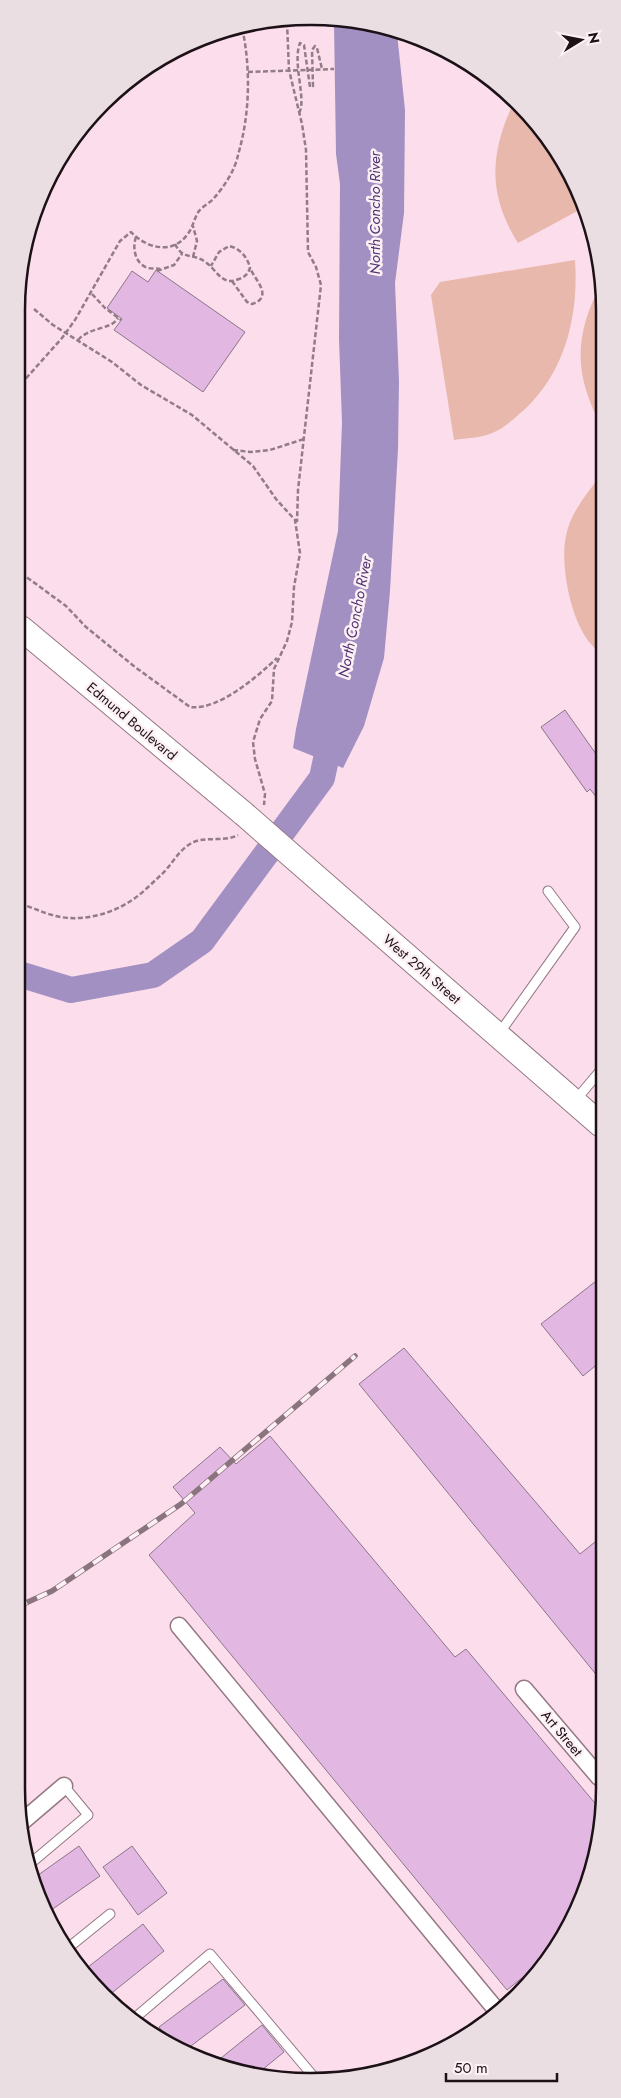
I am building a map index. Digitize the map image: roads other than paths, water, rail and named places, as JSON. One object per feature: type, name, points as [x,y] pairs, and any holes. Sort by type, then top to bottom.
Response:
[{"type":"main road","name":"Edmund Boulevard","points":[[25,631],[248,819]]},
{"type":"main road","name":"West 29th Street","points":[[248,819],[596,1121]]},
{"type":"street","points":[[179,1626],[493,2006]]},
{"type":"street","name":"Art Street","points":[[524,1689],[596,1773]]},
{"type":"street","points":[[27,1818],[64,1786]]},
{"type":"lane","points":[[498,1036],[575,927],[548,891]]},
{"type":"lane","points":[[574,1102],[596,1076]]},
{"type":"lane","points":[[35,1860],[88,1815],[64,1786]]},
{"type":"lane","points":[[72,1945],[110,1914]]},
{"type":"lane","points":[[138,2015],[210,1954],[311,2073]]},
{"type":"water","points":[[334,26],[366,30],[398,39],[405,110],[404,213],[395,283],[399,381],[398,449],[390,591],[384,658],[364,726],[343,768],[293,748],[338,531],[342,422],[339,339],[340,184],[336,154]]},
{"type":"waterway","name":"North Concho River","points":[[25,976],[71,990],[153,975],[202,941],[322,778],[333,726]]},
{"type":"railway","points":[[25,1603],[52,1591],[181,1504],[355,1356]]}]
